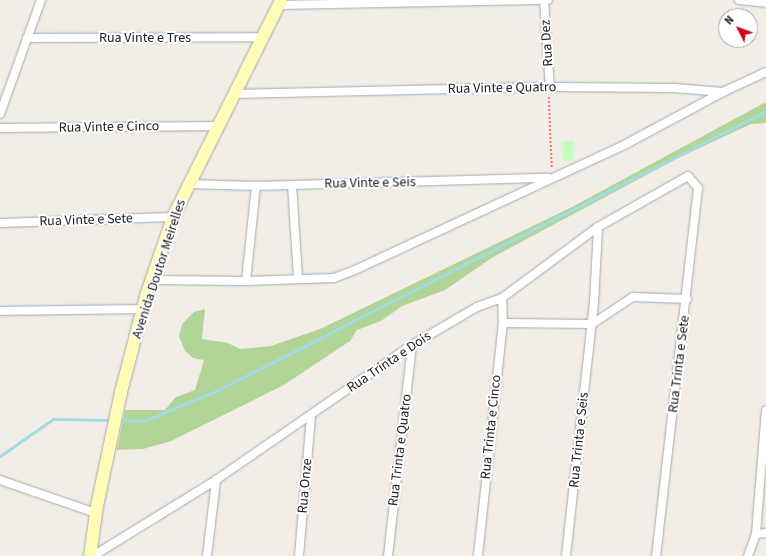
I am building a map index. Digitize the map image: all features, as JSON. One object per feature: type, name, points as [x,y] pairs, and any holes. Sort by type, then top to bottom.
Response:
[{"type":"street","points":[[0,114],[41,0]]},
{"type":"street","name":"Rua Dez","points":[[544,0],[550,87]]},
{"type":"street","points":[[280,2],[548,0]]},
{"type":"street","points":[[739,0],[766,3]]},
{"type":"street","name":"Avenida Doutor Meirelles","points":[[92,556],[96,512],[117,413],[143,309],[173,217],[188,184],[264,37],[280,2]]},
{"type":"street","name":"Rua Vinte e Tres","points":[[27,38],[264,37]]},
{"type":"street","name":"Rua Vinte e Quatro","points":[[234,94],[550,87],[674,88],[723,92],[766,72]]},
{"type":"street","points":[[0,87],[9,87]]},
{"type":"street","points":[[152,280],[246,281],[298,278],[334,278],[355,270],[626,144],[723,92]]},
{"type":"street","name":"Rua Vinte e Cinco","points":[[0,128],[218,126]]},
{"type":"street","name":"Rua Trinta e Dois","points":[[92,556],[216,480],[412,345],[477,307],[502,298],[598,227],[688,176]]},
{"type":"street","name":"Rua Trinta e Sete","points":[[656,556],[687,299],[698,188],[688,176]]},
{"type":"street","name":"Rua Vinte e Seis","points":[[188,184],[256,186],[553,178]]},
{"type":"street","points":[[292,185],[298,278]]},
{"type":"street","points":[[246,281],[256,186]]},
{"type":"street","name":"Rua Vinte e Sete","points":[[0,223],[173,217]]},
{"type":"street","points":[[592,324],[598,227]]},
{"type":"street","points":[[503,323],[592,324],[633,297],[687,299]]},
{"type":"street","name":"Rua Trinta e Cinco","points":[[478,556],[503,323],[502,298]]},
{"type":"street","points":[[0,311],[143,309]]},
{"type":"street","name":"Rua Trinta e Seis","points":[[566,556],[592,324]]},
{"type":"street","name":"Rua Trinta e Quatro","points":[[388,556],[412,345]]},
{"type":"street","points":[[748,556],[756,534],[766,410]]},
{"type":"street","name":"Rua Onze","points":[[299,556],[311,416]]},
{"type":"street","points":[[0,480],[96,512]]},
{"type":"street","points":[[208,556],[216,480]]},
{"type":"street","points":[[756,534],[766,533]]},
{"type":"path","points":[[550,87],[553,178]]},
{"type":"green space","points":[[766,102],[766,123],[751,124],[678,158],[493,257],[445,290],[402,306],[381,321],[357,330],[350,341],[284,385],[171,441],[143,449],[117,450],[125,410],[165,410],[176,397],[195,390],[204,360],[193,358],[185,351],[179,336],[182,324],[194,312],[205,309],[202,339],[228,343],[240,349],[271,346],[320,329],[572,207]]},
{"type":"green space","points":[[562,141],[574,141],[574,161],[563,161]]},
{"type":"waterway","points":[[117,420],[144,421],[218,390],[766,111]]},
{"type":"waterway","points":[[0,456],[53,419],[112,420]]}]
